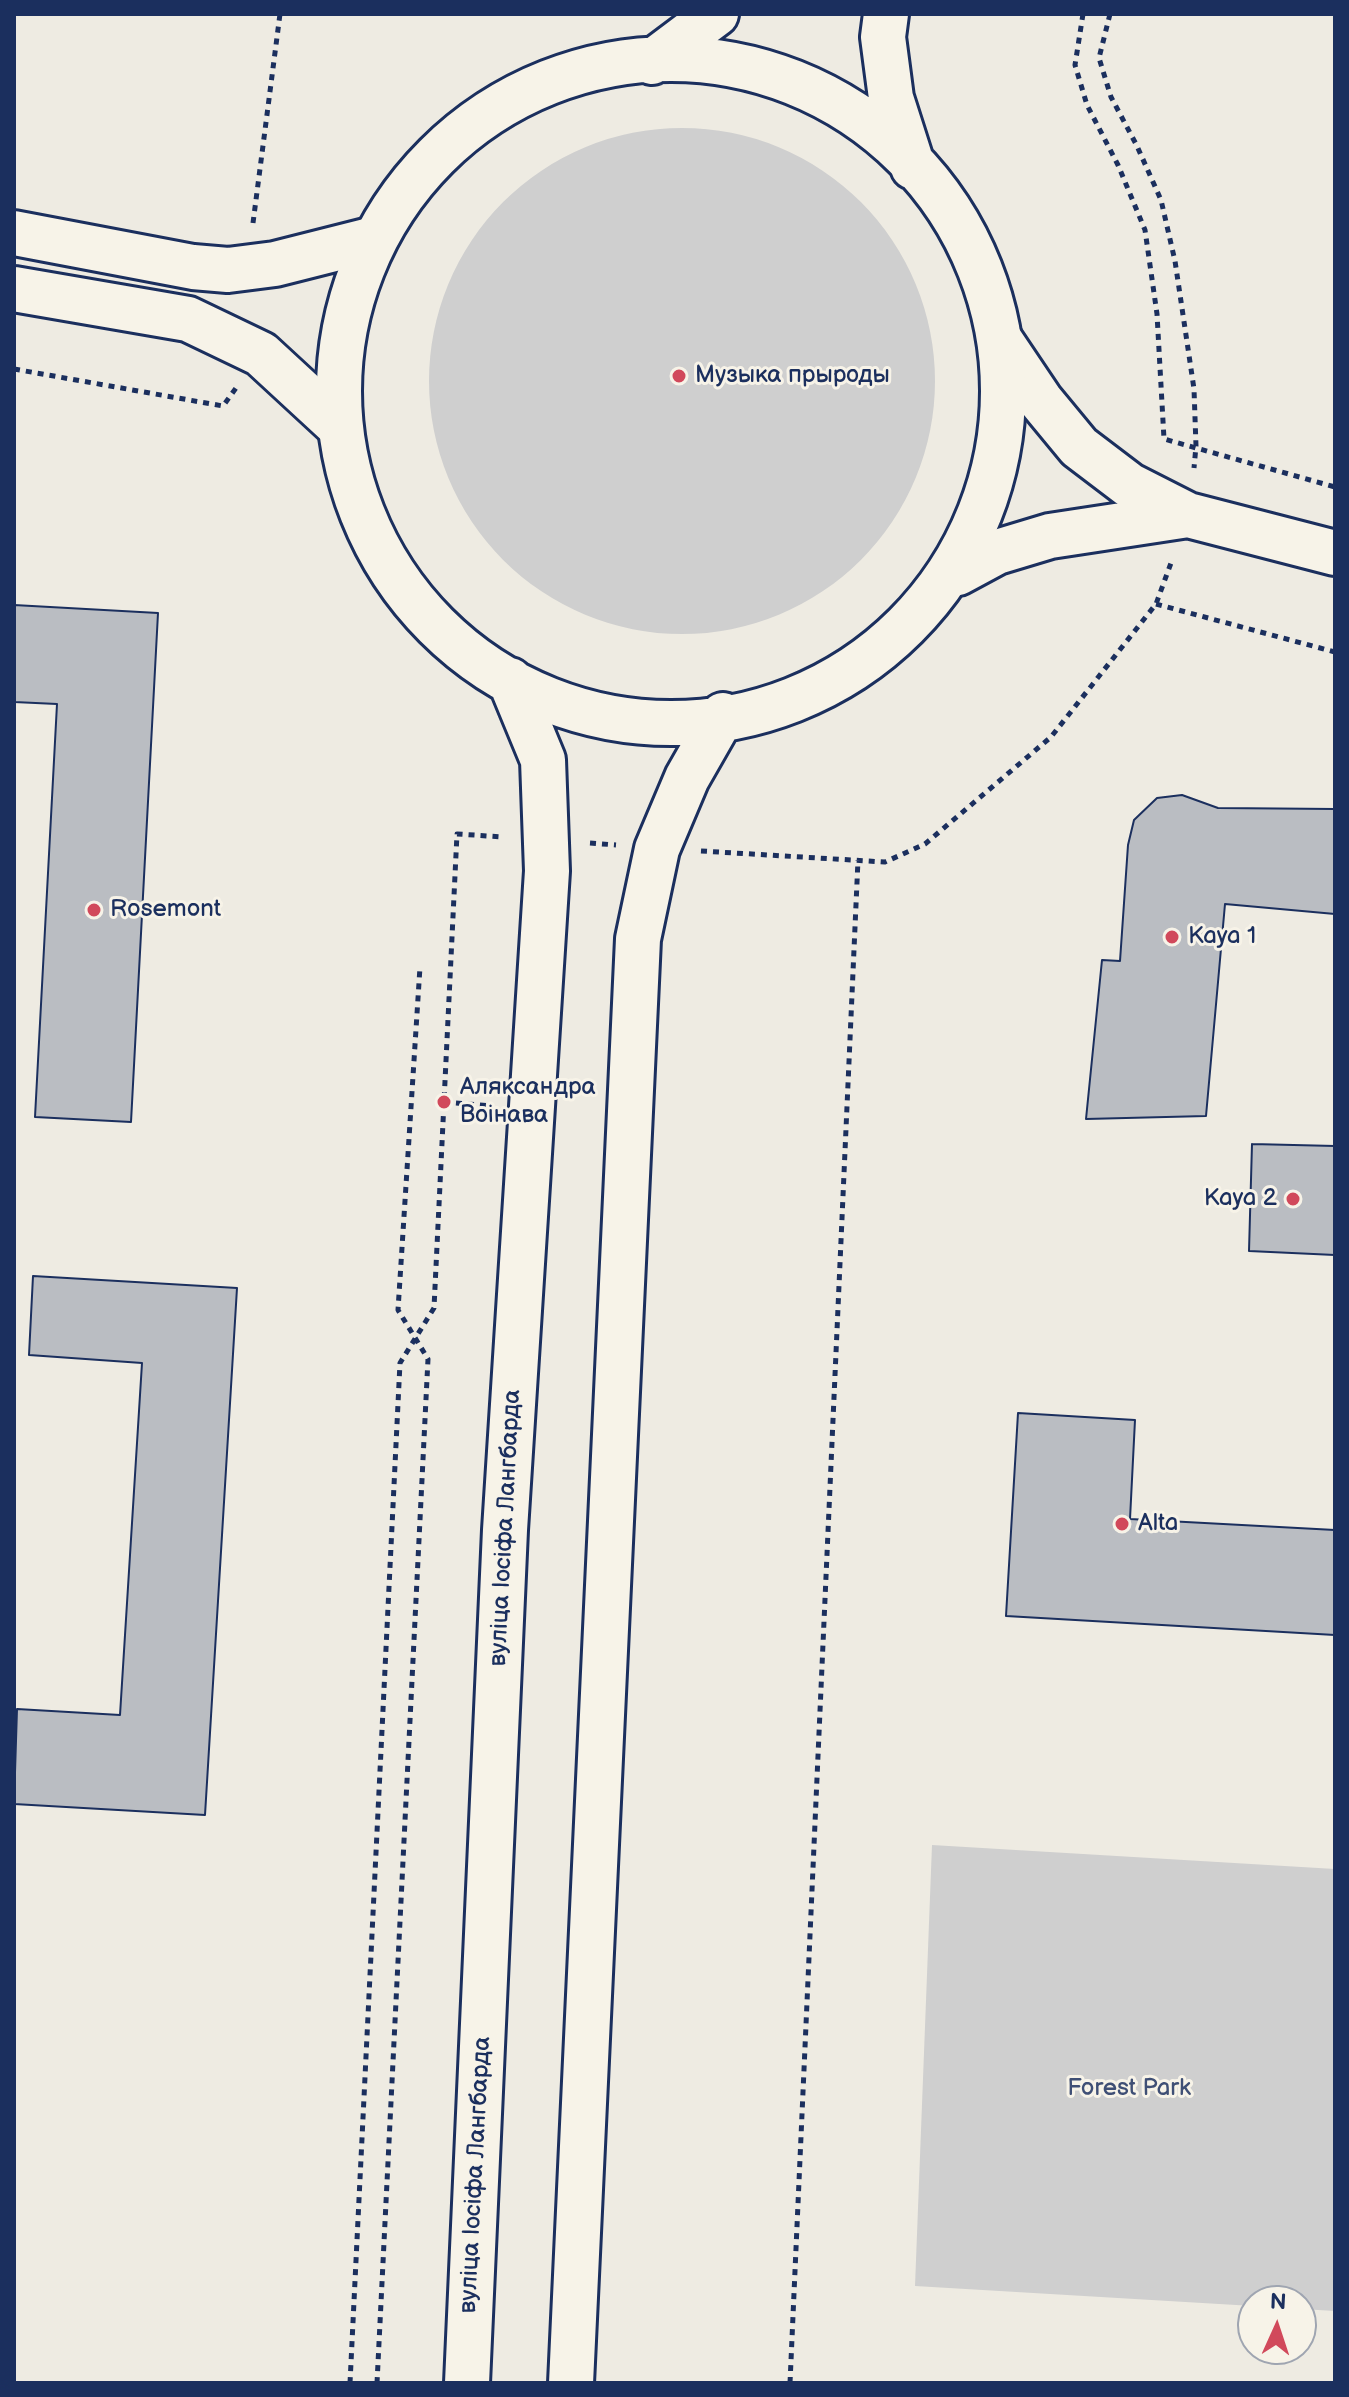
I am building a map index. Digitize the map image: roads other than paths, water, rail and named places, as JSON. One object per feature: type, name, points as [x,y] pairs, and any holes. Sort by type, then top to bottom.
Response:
[{"type":"main road","points":[[652,62],[716,14]]},
{"type":"main road","points":[[886,14],[883,37],[891,98],[914,169]]},
{"type":"main road","points":[[652,62],[701,63],[795,87],[838,108],[878,136],[914,169],[944,207],[969,248],[988,293],[1000,340],[1005,388],[1003,436],[995,484],[980,530],[958,573],[927,614],[860,672],[796,701],[723,715],[613,714],[556,703],[510,680],[439,620],[391,560],[354,497],[339,426],[342,300],[366,241],[401,188],[433,153],[471,122],[513,98],[557,79],[604,67],[652,62]]},
{"type":"main road","points":[[14,233],[193,267],[228,270],[275,264],[366,241]]},
{"type":"main road","points":[[14,289],[188,319],[261,354],[339,426]]},
{"type":"main road","points":[[1000,340],[1041,401],[1079,447],[1129,485],[1188,515],[1335,553]]},
{"type":"main road","points":[[958,573],[997,552],[1050,536],[1188,515]]},
{"type":"main road","name":"вуліца Іосіфа Лангбарда","points":[[467,2383],[505,1530],[547,871],[543,760],[510,680]]},
{"type":"main road","points":[[571,2383],[638,939],[657,849],[687,778],[723,715]]},
{"type":"place","name":"Музыка прыроды","points":[[679,376]]},
{"type":"place","name":"Rosemont","points":[[94,910]]},
{"type":"place","name":"Kaya 1","points":[[1172,937]]},
{"type":"place","name":"Аляксандра Воінава","points":[[444,1102]]},
{"type":"place","name":"Kaya 2","points":[[1293,1199]]},
{"type":"place","name":"Alta","points":[[1122,1524]]},
{"type":"park label","name":"Forest Park","points":[[1129,2089]]}]
